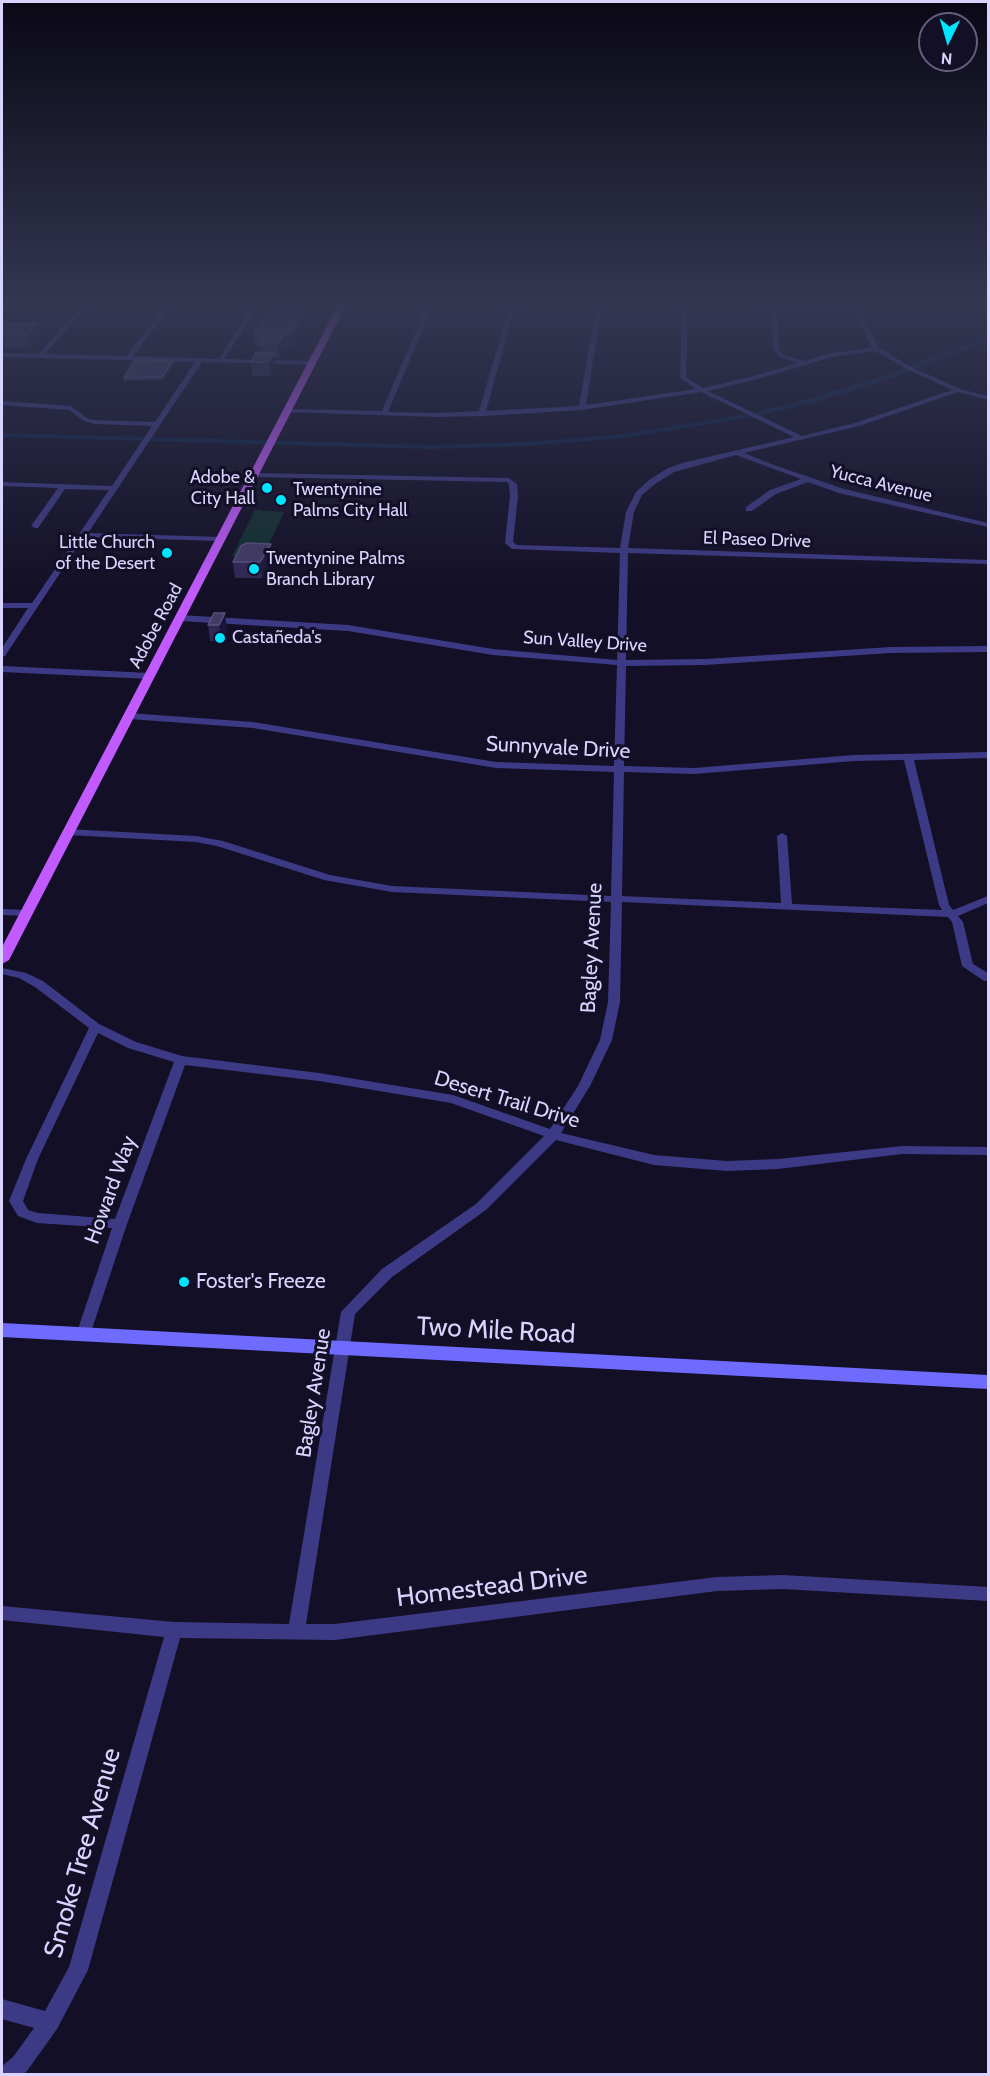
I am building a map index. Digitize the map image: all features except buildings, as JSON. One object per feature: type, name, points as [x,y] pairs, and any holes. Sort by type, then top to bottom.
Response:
[{"type":"main road","name":"Adobe Road","points":[[2,960],[292,404]]},
{"type":"main road","name":"Two Mile Road","points":[[2,1330],[988,1382]]},
{"type":"street","points":[[14,404],[71,408],[86,420],[94,422],[156,424]]},
{"type":"street","points":[[2,654],[170,404]]},
{"type":"street","points":[[384,414],[388,404]]},
{"type":"street","points":[[483,414],[484,404]]},
{"type":"street","points":[[582,408],[583,404]]},
{"type":"street","points":[[288,411],[483,414],[582,408],[609,404]]},
{"type":"street","points":[[731,404],[801,438]]},
{"type":"street","name":"Bagley Avenue","points":[[296,1632],[348,1312],[387,1273],[481,1207],[553,1135],[584,1086],[606,1040],[614,1002],[624,551],[630,512],[639,494],[671,470],[688,464],[885,417],[920,404]]},
{"type":"street","name":"Yucca Avenue","points":[[734,452],[806,480],[888,503],[988,525]]},
{"type":"street","name":"El Paseo Drive","points":[[254,475],[509,480],[513,484],[514,496],[509,543],[525,548],[988,562]]},
{"type":"street","points":[[749,509],[773,492],[806,480]]},
{"type":"street","points":[[2,484],[113,488]]},
{"type":"street","points":[[35,526],[63,486]]},
{"type":"street","points":[[81,535],[221,539]]},
{"type":"street","points":[[2,605],[33,606]]},
{"type":"street","name":"Sun Valley Drive","points":[[180,618],[348,628],[493,652],[622,663],[705,662],[891,650],[988,649]]},
{"type":"street","points":[[2,669],[150,676]]},
{"type":"street","name":"Sunnyvale Drive","points":[[129,716],[224,721],[496,765],[694,771],[802,761],[988,755]]},
{"type":"street","points":[[908,756],[944,905],[957,922],[968,966],[988,978]]},
{"type":"street","points":[[69,832],[180,837],[219,843],[327,878],[370,886],[953,914],[988,899]]},
{"type":"street","points":[[782,836],[787,906]]},
{"type":"street","points":[[2,912],[26,913]]},
{"type":"street","name":"Desert Trail Drive","points":[[2,971],[22,975],[39,984],[95,1027],[132,1045],[181,1060],[319,1077],[453,1099],[553,1135],[654,1160],[727,1166],[778,1164],[902,1150],[988,1151]]},
{"type":"street","points":[[95,1027],[32,1159],[16,1201],[23,1214],[37,1218],[120,1224]]},
{"type":"street","name":"Howard Way","points":[[83,1335],[120,1224],[181,1060]]},
{"type":"street","name":"Homestead Drive","points":[[2,1613],[174,1630],[335,1632],[717,1584],[783,1582],[988,1594]]},
{"type":"street","name":"Smoke Tree Avenue","points":[[8,2074],[20,2064],[50,2022],[78,1970],[174,1630]]},
{"type":"street","points":[[2,2008],[50,2022]]},
{"type":"green space","points":[[255,510],[284,512],[263,557],[232,556]]},
{"type":"waterway","points":[[2,435],[431,447],[528,444],[624,436],[753,415],[797,404]]},
{"type":"place","name":"Adobe & City Hall","points":[[267,488]]},
{"type":"place","name":"Twentynine Palms City Hall","points":[[281,500]]},
{"type":"place","name":"Little Church of the Desert","points":[[167,553]]},
{"type":"place","name":"Twentynine Palms Branch Library","points":[[254,569]]},
{"type":"place","name":"Castañeda's","points":[[220,638]]},
{"type":"place","name":"Foster's Freeze","points":[[184,1282]]}]
